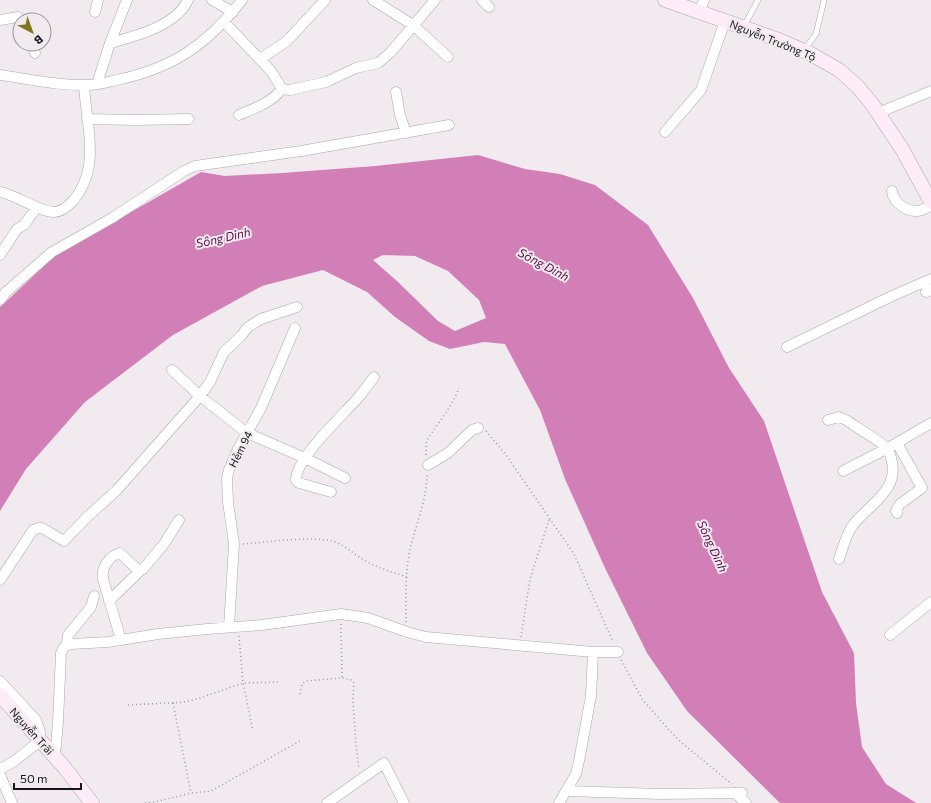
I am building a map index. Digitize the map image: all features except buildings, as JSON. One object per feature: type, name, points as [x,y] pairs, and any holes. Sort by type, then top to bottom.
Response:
[{"type":"street","points":[[95,12],[98,0]]},
{"type":"street","points":[[97,84],[110,43],[127,0]]},
{"type":"street","points":[[110,43],[156,28],[180,13],[188,0]]},
{"type":"street","points":[[212,0],[232,12]]},
{"type":"street","points":[[0,75],[84,85],[137,76],[168,64],[192,50],[224,22],[242,0]]},
{"type":"street","points":[[260,59],[287,41],[326,0]]},
{"type":"street","points":[[373,0],[413,25],[448,58]]},
{"type":"street","points":[[282,89],[290,90],[326,82],[356,68],[378,63],[390,53],[434,0]]},
{"type":"street","name":"Nguyễn Trường Tộ","points":[[665,0],[702,6],[725,21],[744,27],[803,51],[821,59],[839,70],[857,86],[878,112],[902,149],[931,203]]},
{"type":"street","points":[[0,20],[12,18]]},
{"type":"street","points":[[665,132],[701,90],[725,21]]},
{"type":"street","points":[[224,22],[275,75],[282,89]]},
{"type":"street","points":[[0,192],[7,193],[37,207],[50,211],[60,211],[74,200],[84,185],[89,170],[91,152],[84,85]]},
{"type":"street","points":[[239,115],[268,102],[282,89]]},
{"type":"street","points":[[878,112],[931,91]]},
{"type":"street","points":[[396,92],[400,115],[406,133]]},
{"type":"street","points":[[87,119],[188,119]]},
{"type":"street","points":[[0,300],[6,292],[52,252],[112,218],[184,171],[195,166],[262,157],[449,125]]},
{"type":"street","points":[[892,191],[892,195],[897,203],[910,209],[917,211],[923,210],[931,203]]},
{"type":"street","points":[[0,255],[17,228],[24,225],[37,207]]},
{"type":"street","points":[[786,347],[931,279]]},
{"type":"street","points":[[0,580],[30,534],[36,529],[42,528],[65,540],[87,517],[116,491],[200,396],[210,382],[224,352],[248,327],[261,319],[297,307]]},
{"type":"street","name":"Hẻm 94","points":[[234,627],[234,544],[228,502],[227,478],[234,458],[261,408],[295,328]]},
{"type":"street","points":[[172,370],[200,396],[247,433],[305,458],[345,478]]},
{"type":"street","points":[[331,492],[297,482],[295,478],[305,458],[336,421],[357,399],[374,377]]},
{"type":"street","points":[[828,420],[839,417],[846,420],[888,448],[892,462],[893,478],[888,488],[852,526],[839,559]]},
{"type":"street","points":[[843,471],[888,448],[931,423]]},
{"type":"street","points":[[428,465],[448,453],[469,433],[478,428]]},
{"type":"street","points":[[897,443],[922,488],[900,504],[896,511],[897,513]]},
{"type":"street","points":[[110,601],[141,570],[146,567],[164,544],[179,520]]},
{"type":"street","points":[[121,640],[102,575],[105,565],[118,553],[121,553],[138,570],[141,570]]},
{"type":"street","points":[[67,645],[68,635],[91,606],[94,596]]},
{"type":"street","points":[[890,634],[931,602]]},
{"type":"street","points":[[54,755],[56,746],[61,653],[64,647],[71,644],[121,640],[158,634],[262,625],[341,614],[368,618],[406,632],[426,637],[593,652],[618,652]]},
{"type":"street","points":[[559,803],[567,791],[578,768],[591,696],[593,652]]},
{"type":"street","points":[[0,681],[36,720],[40,732],[40,741],[13,762],[0,769]]},
{"type":"street","name":"Nguyễn Trãi","points":[[1,696],[54,755],[92,803]]},
{"type":"street","points":[[327,803],[384,763],[404,803]]},
{"type":"street","points":[[0,775],[12,803]]},
{"type":"street","points":[[567,791],[660,794],[738,793],[746,803]]},
{"type":"lane","points":[[744,27],[758,0]]},
{"type":"lane","points":[[803,51],[816,34],[819,24],[820,11],[824,0]]},
{"type":"path","points":[[406,632],[406,577],[410,550],[426,492],[428,465],[425,450],[427,440],[452,405],[459,388]]},
{"type":"path","points":[[478,428],[487,432],[495,440],[550,517],[574,554],[639,695],[682,743],[718,771],[738,793]]},
{"type":"path","points":[[520,645],[530,579],[550,517]]},
{"type":"path","points":[[234,544],[290,540],[332,541],[341,545],[363,560],[389,572],[406,577]]},
{"type":"path","points":[[341,614],[342,678]]},
{"type":"path","points":[[234,627],[253,731]]},
{"type":"path","points":[[300,694],[302,684],[306,681],[342,678],[352,680],[354,683],[353,701],[360,779]]},
{"type":"path","points":[[128,705],[173,703],[200,698],[243,682],[280,682]]},
{"type":"path","points":[[173,703],[192,793]]},
{"type":"path","points":[[145,803],[216,789],[300,741]]},
{"type":"water","name":"Sông Dinh","points":[[478,155],[525,169],[560,174],[595,185],[648,225],[693,298],[729,368],[764,421],[822,592],[854,653],[856,703],[862,747],[886,784],[916,803],[780,803],[687,711],[647,653],[605,568],[565,479],[540,410],[505,344],[484,342],[450,349],[429,341],[395,317],[367,292],[323,270],[262,286],[173,335],[85,402],[26,469],[0,511],[0,307],[56,255],[201,172],[225,176],[375,166]],"holes":[[[383,255],[415,256],[448,271],[479,300],[486,318],[455,331],[438,321],[373,260]]]}]
